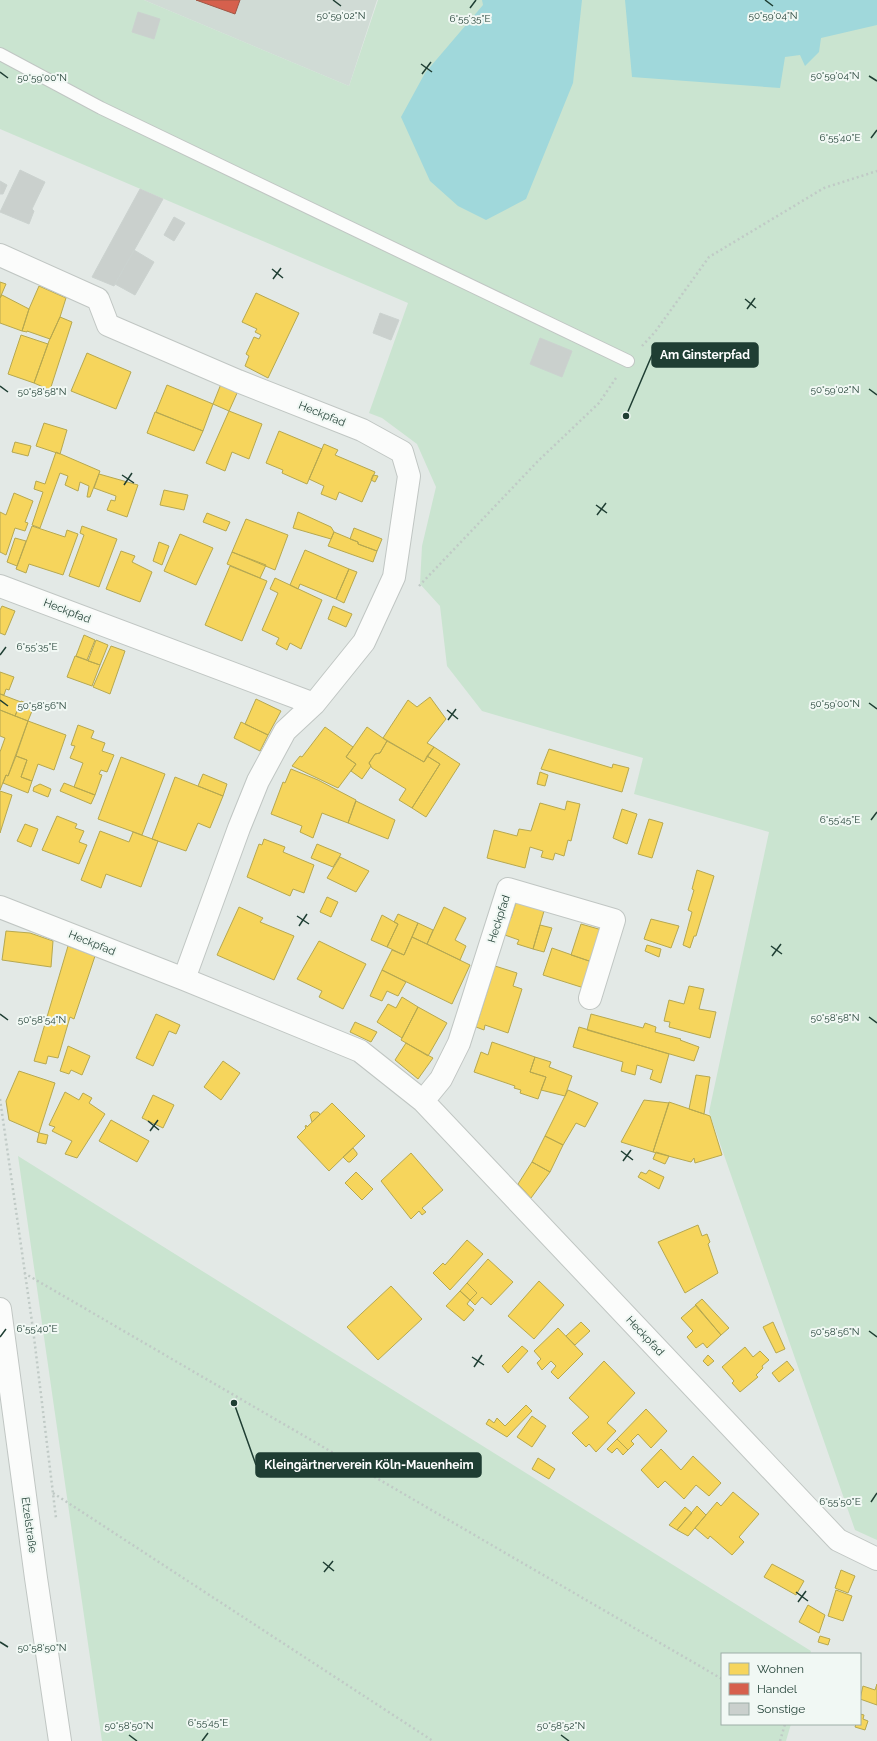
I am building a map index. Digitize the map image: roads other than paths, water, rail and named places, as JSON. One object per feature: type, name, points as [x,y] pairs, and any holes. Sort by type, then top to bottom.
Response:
[{"type":"street","name":"Heckpfad","points":[[0,255],[98,299],[108,325],[238,381],[362,430],[402,452],[409,476],[394,577],[364,642],[314,704],[285,731],[258,781],[239,828],[184,979]]},
{"type":"street","name":"Heckpfad","points":[[0,586],[314,704]]},
{"type":"street","name":"Heckpfad","points":[[423,1100],[441,1079],[459,1043],[508,890],[614,920],[590,998]]},
{"type":"street","name":"Heckpfad","points":[[0,907],[184,979],[360,1051],[423,1100],[838,1540],[877,1559]]},
{"type":"street","name":"Etzelstraße","points":[[0,1309],[36,1578],[60,1741]]},
{"type":"lane","points":[[0,54],[108,111],[628,361]]},
{"type":"water","points":[[482,0],[582,0],[573,83],[526,199],[486,220],[458,206],[430,181],[401,117],[425,73],[483,5]]},
{"type":"water","points":[[625,0],[877,0],[877,25],[821,38],[819,52],[805,66],[800,55],[785,57],[780,88],[632,77]]},
{"type":"place","name":"Am Ginsterpfad","points":[[626,416]]},
{"type":"place","name":"Kleingärtnerverein Köln-Mauenheim","points":[[234,1403]]}]
